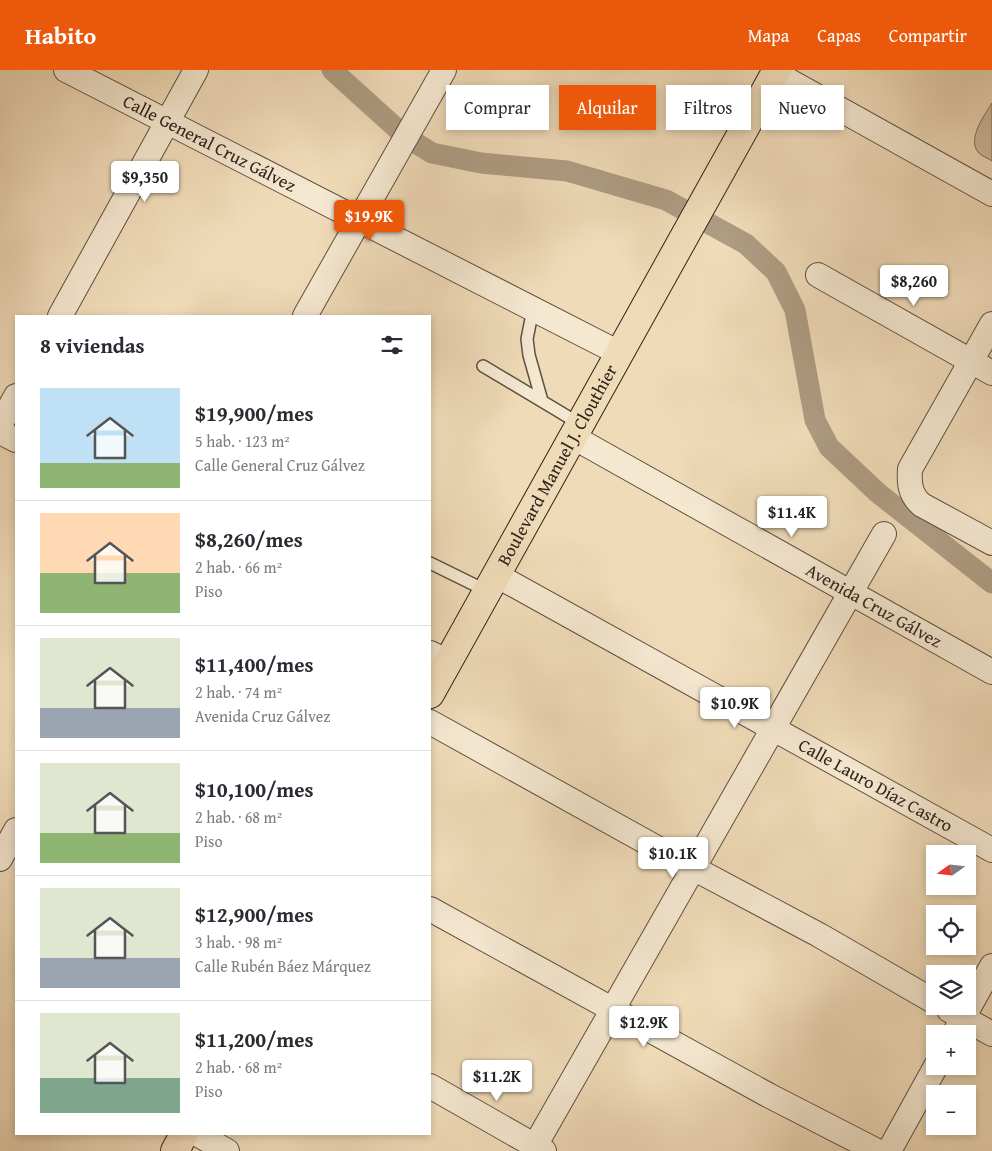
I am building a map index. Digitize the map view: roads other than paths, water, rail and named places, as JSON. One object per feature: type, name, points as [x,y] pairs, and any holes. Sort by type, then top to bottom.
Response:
[{"type":"main road","name":"Boulevard Manuel J. Clouthier","points":[[431,690],[439,658],[491,583],[776,72]]},
{"type":"main road","points":[[175,1151],[183,1135]]},
{"type":"street","name":"Calle General Cruz Gálvez","points":[[66,70],[619,354]]},
{"type":"street","points":[[61,315],[196,70]]},
{"type":"street","points":[[306,315],[444,70]]},
{"type":"street","points":[[776,72],[992,194]]},
{"type":"street","points":[[818,275],[992,373]]},
{"type":"street","points":[[992,324],[910,469],[910,487],[915,499],[922,505],[992,543]]},
{"type":"street","points":[[0,425],[15,398]]},
{"type":"street","name":"Avenida Cruz Gálvez","points":[[576,430],[850,593],[992,672]]},
{"type":"street","points":[[0,432],[15,440]]},
{"type":"street","points":[[431,1087],[537,1149],[613,1009],[884,534]]},
{"type":"street","name":"Calle Lauro Díaz Castro","points":[[491,583],[774,728],[992,850]]},
{"type":"street","points":[[431,723],[693,868],[819,935],[926,997]]},
{"type":"street","points":[[0,859],[12,829]]},
{"type":"street","points":[[431,909],[768,1095],[878,1151]]},
{"type":"street","points":[[992,966],[954,1019],[992,1034]]},
{"type":"street","points":[[889,1151],[931,1075]]},
{"type":"street","points":[[199,1135],[227,1151]]},
{"type":"lane","points":[[533,309],[527,339],[529,355],[542,401]]},
{"type":"lane","points":[[483,366],[542,401],[576,430]]},
{"type":"lane","points":[[431,563],[491,583]]},
{"type":"waterway","points":[[332,70],[406,137],[432,153],[481,163],[567,171],[666,200],[746,244],[776,272],[795,310],[815,420],[829,447],[878,493],[992,583]]}]
